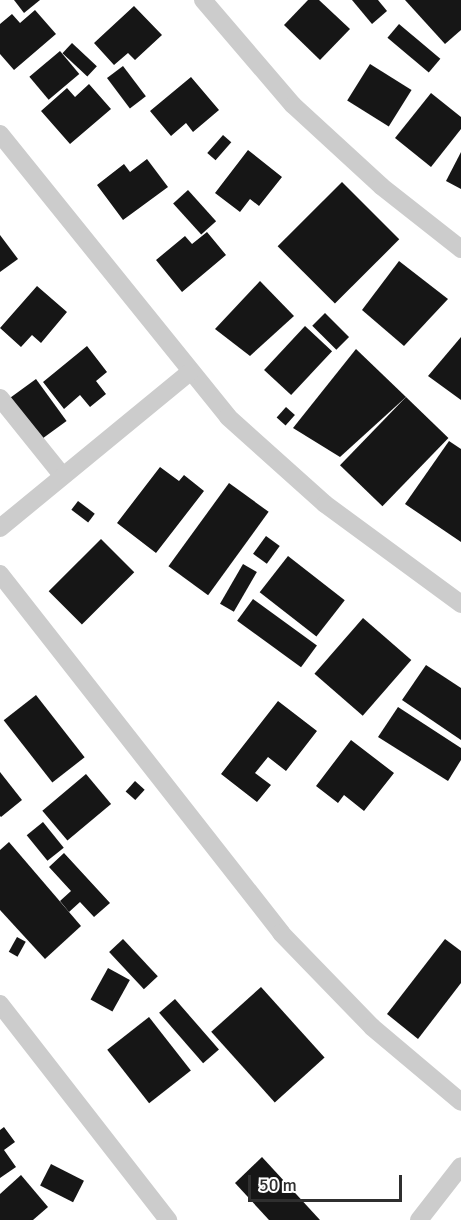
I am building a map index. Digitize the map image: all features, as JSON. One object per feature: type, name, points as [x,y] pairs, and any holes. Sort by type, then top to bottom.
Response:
[{"type":"street","points":[[203,0],[293,105],[381,186],[461,249]]},
{"type":"street","points":[[0,134],[228,417],[290,474],[461,604]]},
{"type":"street","points":[[0,528],[190,372]]},
{"type":"street","points":[[0,398],[62,475]]},
{"type":"street","points":[[0,574],[281,933],[372,1027],[461,1102]]},
{"type":"street","points":[[0,1004],[168,1220]]},
{"type":"street","points":[[419,1220],[461,1166]]},
{"type":"building","points":[[14,0],[40,0],[24,13]]},
{"type":"building","points":[[308,0],[319,0],[350,29],[320,60],[284,25]]},
{"type":"building","points":[[352,0],[378,0],[387,11],[372,24]]},
{"type":"building","points":[[405,0],[461,0],[461,30],[445,44]]},
{"type":"building","points":[[134,6],[162,35],[135,60],[128,53],[114,65],[94,43]]},
{"type":"building","points":[[35,10],[56,34],[14,70],[0,54],[0,24],[12,14],[20,23]]},
{"type":"building","points":[[399,24],[440,59],[429,72],[387,38]]},
{"type":"building","points":[[72,43],[97,66],[87,76],[62,53]]},
{"type":"building","points":[[60,51],[79,74],[49,100],[29,77]]},
{"type":"building","points":[[370,64],[412,90],[389,126],[347,100]]},
{"type":"building","points":[[123,66],[146,96],[130,108],[107,78]]},
{"type":"building","points":[[191,77],[219,110],[193,132],[186,123],[171,136],[150,111]]},
{"type":"building","points":[[89,84],[111,109],[70,144],[41,111],[67,88],[75,97]]},
{"type":"building","points":[[431,93],[461,117],[461,129],[431,167],[395,138]]},
{"type":"building","points":[[223,135],[231,142],[216,160],[207,153]]},
{"type":"building","points":[[248,150],[282,177],[259,206],[250,199],[240,212],[215,193]]},
{"type":"building","points":[[461,152],[461,189],[446,181]]},
{"type":"building","points":[[147,159],[168,187],[123,220],[97,185],[124,164],[130,172]]},
{"type":"building","points":[[342,182],[399,239],[335,304],[278,246]]},
{"type":"building","points":[[188,190],[216,221],[201,235],[173,203]]},
{"type":"building","points":[[207,232],[226,255],[182,292],[156,260],[185,236],[192,244]]},
{"type":"building","points":[[0,235],[18,259],[0,272]]},
{"type":"building","points":[[399,261],[448,299],[404,346],[362,310]]},
{"type":"building","points":[[260,281],[294,316],[250,356],[215,329]]},
{"type":"building","points":[[37,286],[67,312],[41,343],[32,335],[21,347],[0,328]]},
{"type":"building","points":[[325,313],[349,337],[336,350],[312,326]]},
{"type":"building","points":[[305,326],[332,351],[291,395],[264,370]]},
{"type":"building","points":[[461,337],[461,400],[428,376]]},
{"type":"building","points":[[87,346],[107,372],[96,381],[106,394],[90,407],[80,395],[64,409],[43,382]]},
{"type":"building","points":[[356,349],[406,397],[340,457],[293,428]]},
{"type":"building","points":[[36,379],[67,421],[39,441],[8,399]]},
{"type":"building","points":[[406,397],[448,438],[382,506],[340,465]]},
{"type":"building","points":[[286,407],[295,415],[286,425],[277,417]]},
{"type":"building","points":[[449,441],[461,449],[461,542],[405,504]]},
{"type":"building","points":[[160,467],[179,481],[184,475],[204,491],[156,553],[117,523]]},
{"type":"building","points":[[229,483],[269,512],[208,595],[168,566]]},
{"type":"building","points":[[78,501],[95,514],[88,522],[71,510]]},
{"type":"building","points":[[266,536],[280,546],[267,564],[253,554]]},
{"type":"building","points":[[101,539],[134,572],[82,625],[49,591]]},
{"type":"building","points":[[288,556],[345,600],[316,637],[260,592]]},
{"type":"building","points":[[243,564],[257,572],[234,612],[220,604]]},
{"type":"building","points":[[253,599],[317,645],[301,667],[237,621]]},
{"type":"building","points":[[363,618],[411,660],[363,716],[314,674]]},
{"type":"building","points":[[426,665],[461,688],[461,740],[402,700]]},
{"type":"building","points":[[36,695],[85,757],[52,782],[4,720]]},
{"type":"building","points":[[278,701],[317,731],[286,771],[268,757],[255,773],[271,785],[257,802],[221,774]]},
{"type":"building","points":[[398,707],[461,748],[461,760],[448,781],[378,737]]},
{"type":"building","points":[[351,740],[394,773],[364,811],[344,795],[338,803],[316,786]]},
{"type":"building","points":[[0,772],[22,800],[1,817],[0,816]]},
{"type":"building","points":[[86,774],[111,804],[67,841],[42,811]]},
{"type":"building","points":[[135,781],[145,790],[135,800],[126,791]]},
{"type":"building","points":[[43,822],[64,848],[47,861],[27,835]]},
{"type":"building","points":[[9,842],[81,926],[45,959],[0,910],[0,850]]},
{"type":"building","points":[[64,853],[110,903],[94,917],[80,902],[69,912],[60,901],[71,891],[49,867]]},
{"type":"building","points":[[17,937],[26,942],[18,957],[9,952]]},
{"type":"building","points":[[123,939],[158,976],[144,989],[109,952]]},
{"type":"building","points":[[445,939],[461,951],[461,983],[418,1039],[387,1014]]},
{"type":"building","points":[[108,968],[130,980],[112,1012],[91,999]]},
{"type":"building","points":[[261,987],[325,1058],[275,1102],[211,1032]]},
{"type":"building","points":[[175,999],[219,1050],[203,1063],[159,1013]]},
{"type":"building","points":[[149,1017],[191,1071],[149,1103],[107,1050]]},
{"type":"building","points":[[4,1127],[15,1142],[4,1150],[16,1167],[0,1178],[0,1130]]},
{"type":"building","points":[[262,1157],[320,1220],[269,1220],[235,1183]]},
{"type":"building","points":[[51,1164],[84,1181],[73,1202],[40,1185]]},
{"type":"building","points":[[21,1175],[48,1207],[33,1220],[0,1220],[0,1194]]}]
